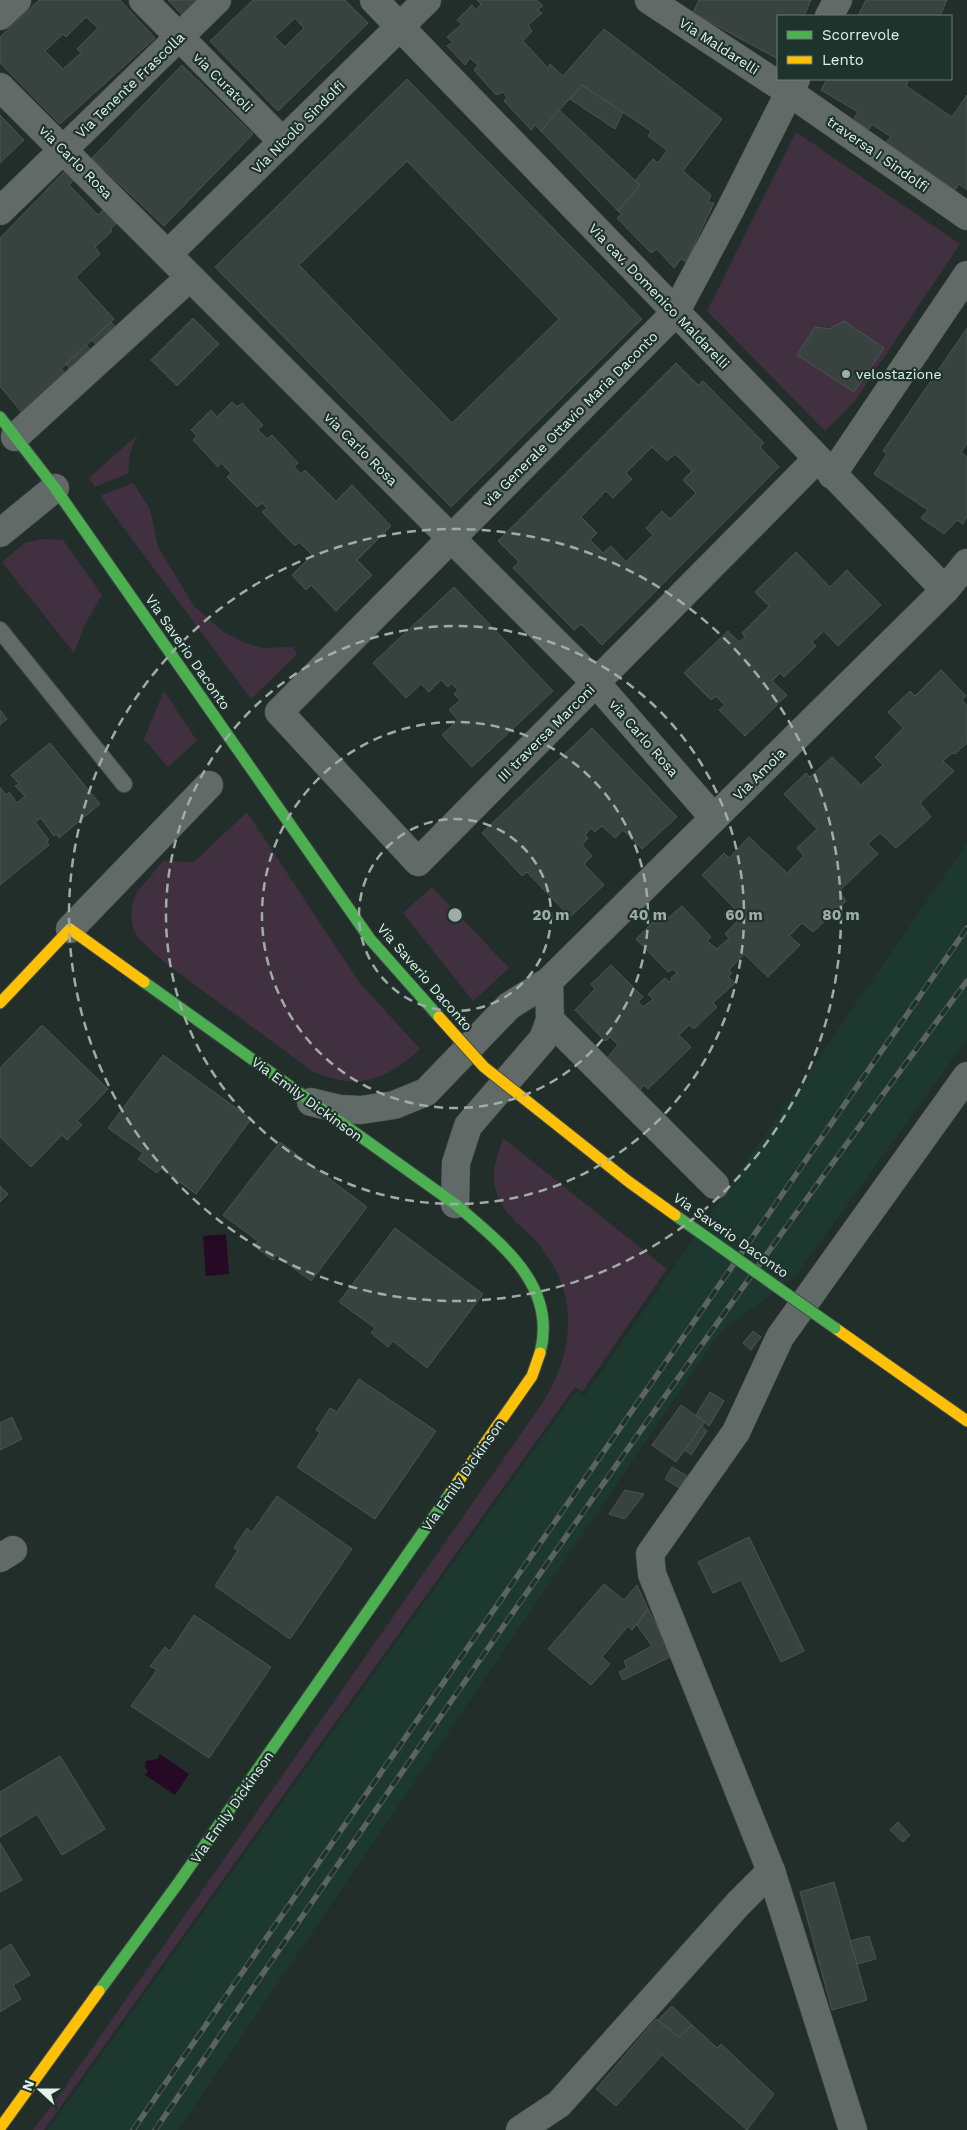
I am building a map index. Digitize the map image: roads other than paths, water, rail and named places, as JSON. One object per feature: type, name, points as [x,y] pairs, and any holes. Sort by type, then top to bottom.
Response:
[{"type":"street","points":[[0,16],[17,0]]},
{"type":"street","name":"via Curatoli","points":[[142,0],[283,142]]},
{"type":"street","name":"Via Tenente Frascolla","points":[[0,211],[217,0]]},
{"type":"street","name":"Via cav. Domenico Maldarelli","points":[[374,0],[945,590]]},
{"type":"street","name":"Via Nicolò Sindolfi","points":[[168,254],[427,0]]},
{"type":"street","name":"Via Maldarelli","points":[[649,0],[777,76]]},
{"type":"street","points":[[830,15],[838,0]]},
{"type":"street","name":"traversa I Sindolfi","points":[[793,86],[967,216]]},
{"type":"street","name":"via Generale Ottavio Maria Daconto","points":[[279,712],[675,313],[793,86]]},
{"type":"street","name":"via Carlo Rosa","points":[[0,87],[596,683],[714,818]]},
{"type":"street","name":"III traversa Marconi","points":[[279,712],[418,862],[596,683],[824,467],[967,275]]},
{"type":"street","points":[[8,427],[189,278]]},
{"type":"street","name":"Via Saverio Daconto","points":[[8,427],[55,488],[370,939],[484,1067],[629,1182],[967,1420]]},
{"type":"street","points":[[0,533],[55,488]]},
{"type":"street","name":"Via Amoia","points":[[311,1102],[340,1109],[361,1110],[394,1105],[426,1092],[509,1006],[549,982],[945,590],[967,563]]},
{"type":"street","points":[[0,1003],[70,928],[210,785]]},
{"type":"street","name":"Via Emily Dickinson","points":[[0,2128],[179,1882],[532,1376],[540,1354],[544,1329],[542,1310],[537,1293],[525,1272],[511,1255],[455,1204],[70,928]]},
{"type":"street","points":[[455,1204],[456,1163],[468,1126],[543,1039],[550,1020],[549,982]]},
{"type":"street","points":[[550,1020],[715,1185]]},
{"type":"street","points":[[853,2130],[771,1871],[652,1574],[650,1554],[736,1432],[780,1337],[967,1076]]},
{"type":"street","points":[[520,2130],[559,2104],[738,1904],[771,1871]]},
{"type":"lane","points":[[0,630],[124,784]]},
{"type":"railway","points":[[133,2130],[967,928]]},
{"type":"railway","points":[[155,2130],[555,1552],[862,1122],[967,981]]},
{"type":"place","name":"velostazione","points":[[846,374]]}]
